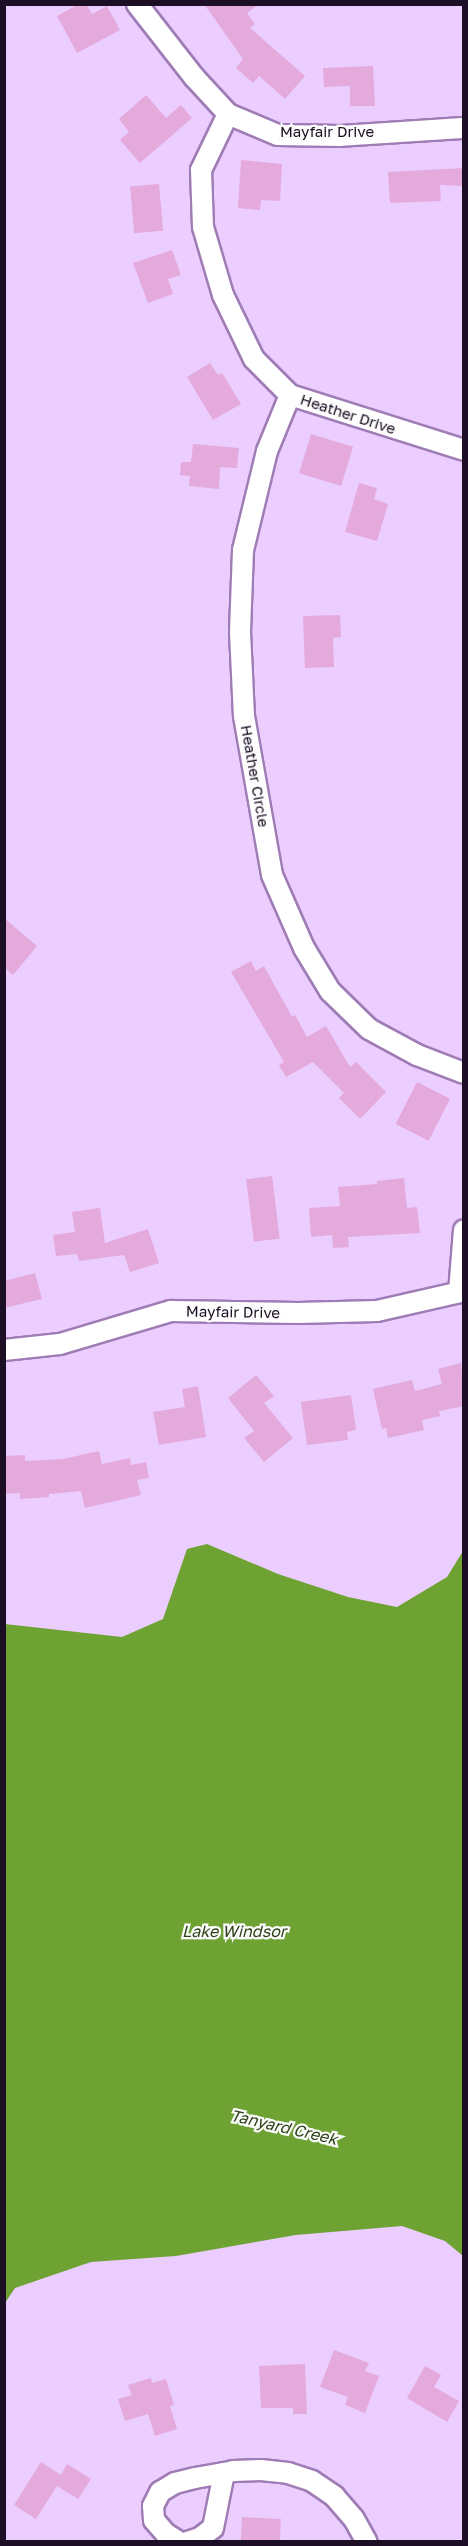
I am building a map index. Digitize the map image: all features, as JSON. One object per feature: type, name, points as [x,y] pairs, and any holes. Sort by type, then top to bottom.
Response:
[{"type":"street","name":"Mayfair Drive","points":[[137,4],[194,77],[228,114],[278,135],[340,135],[464,128]]},
{"type":"street","name":"Heather Drive","points":[[228,114],[201,170],[204,226],[223,295],[254,359],[290,395],[464,450]]},
{"type":"street","name":"Heather Circle","points":[[290,395],[267,451],[243,550],[241,597],[240,632],[244,716],[272,874],[304,948],[330,991],[369,1029],[417,1055],[464,1072]]},
{"type":"street","points":[[461,1292],[464,1230]]},
{"type":"street","name":"Mayfair Drive","points":[[4,1350],[60,1344],[171,1311],[298,1313],[377,1311],[461,1292]]},
{"type":"street","points":[[179,2541],[166,2534],[154,2520],[153,2506],[160,2492],[175,2483],[224,2473],[261,2470],[288,2473],[312,2481],[334,2496],[354,2519],[367,2541]]},
{"type":"street","points":[[187,2541],[200,2538],[213,2528],[224,2473]]},
{"type":"water","name":"Lake Windsor","points":[[207,1544],[278,1574],[348,1597],[397,1607],[447,1577],[463,1551],[463,2256],[445,2241],[402,2226],[296,2235],[176,2256],[91,2262],[15,2288],[5,2303],[5,1624],[122,1637],[163,1619],[187,1549]]},
{"type":"building","points":[[79,4],[86,4],[92,14],[107,6],[120,30],[77,53],[57,16]]},
{"type":"building","points":[[204,4],[259,4],[247,13],[255,24],[250,28],[305,76],[285,99],[259,76],[253,83],[236,68],[243,59]]},
{"type":"building","points":[[373,66],[375,106],[350,106],[350,86],[324,87],[323,68]]},
{"type":"building","points":[[146,95],[166,118],[181,105],[192,118],[140,163],[120,140],[129,132],[119,119]]},
{"type":"building","points":[[241,160],[282,164],[280,201],[261,200],[260,210],[238,208]]},
{"type":"building","points":[[464,168],[464,186],[440,185],[441,201],[390,203],[388,172]]},
{"type":"building","points":[[159,184],[163,231],[134,233],[130,187]]},
{"type":"building","points":[[172,250],[181,275],[168,279],[173,294],[148,303],[133,263]]},
{"type":"building","points":[[210,363],[218,375],[222,373],[241,404],[213,420],[187,377]]},
{"type":"building","points":[[311,434],[353,447],[341,486],[299,473]]},
{"type":"building","points":[[193,444],[239,448],[237,468],[220,467],[219,489],[189,486],[190,476],[180,475],[181,462],[191,462]]},
{"type":"building","points":[[359,483],[377,488],[374,499],[388,504],[377,541],[345,532]]},
{"type":"building","points":[[340,615],[341,637],[333,638],[334,667],[305,668],[303,616]]},
{"type":"building","points":[[4,918],[37,946],[13,975],[4,967]]},
{"type":"building","points":[[251,961],[256,971],[264,966],[292,1017],[295,1015],[307,1037],[326,1026],[350,1067],[356,1062],[386,1092],[360,1119],[339,1098],[344,1093],[313,1062],[286,1077],[279,1065],[284,1062],[231,972]]},
{"type":"building","points":[[417,1082],[450,1099],[429,1141],[396,1124]]},
{"type":"building","points":[[272,1176],[280,1239],[254,1242],[246,1179]]},
{"type":"building","points":[[404,1178],[407,1208],[417,1207],[420,1233],[348,1237],[349,1247],[333,1248],[332,1235],[311,1237],[309,1208],[340,1206],[338,1187],[377,1184],[377,1181]]},
{"type":"building","points":[[100,1208],[105,1243],[148,1229],[159,1263],[130,1272],[124,1255],[79,1261],[77,1254],[56,1256],[53,1235],[75,1232],[72,1212]]},
{"type":"building","points":[[35,1273],[42,1299],[4,1308],[4,1281]]},
{"type":"building","points":[[461,1363],[464,1406],[439,1411],[440,1416],[422,1420],[424,1430],[388,1438],[386,1428],[382,1429],[373,1389],[412,1380],[415,1391],[442,1384],[438,1369]]},
{"type":"building","points":[[256,1375],[274,1396],[264,1403],[293,1438],[264,1462],[244,1438],[254,1431],[228,1398]]},
{"type":"building","points":[[198,1386],[206,1437],[159,1445],[153,1412],[185,1407],[182,1389]]},
{"type":"building","points":[[351,1395],[356,1430],[347,1432],[348,1440],[307,1445],[301,1402]]},
{"type":"building","points":[[99,1451],[102,1464],[130,1458],[131,1465],[146,1462],[149,1478],[137,1480],[141,1495],[85,1508],[81,1491],[20,1499],[20,1493],[4,1494],[4,1456],[25,1455],[25,1461],[63,1459]]},
{"type":"building","points":[[334,2350],[369,2363],[365,2371],[379,2376],[365,2413],[345,2405],[348,2397],[320,2387]]},
{"type":"building","points":[[305,2364],[307,2414],[293,2414],[293,2408],[261,2408],[259,2366]]},
{"type":"building","points":[[425,2366],[441,2375],[434,2387],[459,2401],[447,2422],[407,2398]]},
{"type":"building","points":[[151,2378],[152,2383],[166,2379],[174,2405],[170,2406],[177,2429],[155,2436],[148,2414],[125,2421],[118,2399],[132,2395],[128,2385]]},
{"type":"building","points":[[41,2462],[61,2475],[67,2464],[91,2479],[78,2499],[57,2486],[36,2519],[14,2505]]},
{"type":"building","points":[[242,2517],[281,2519],[280,2542],[241,2541]]},
{"type":"water label","name":"Tanyard Creek","points":[[284,2127]]}]
